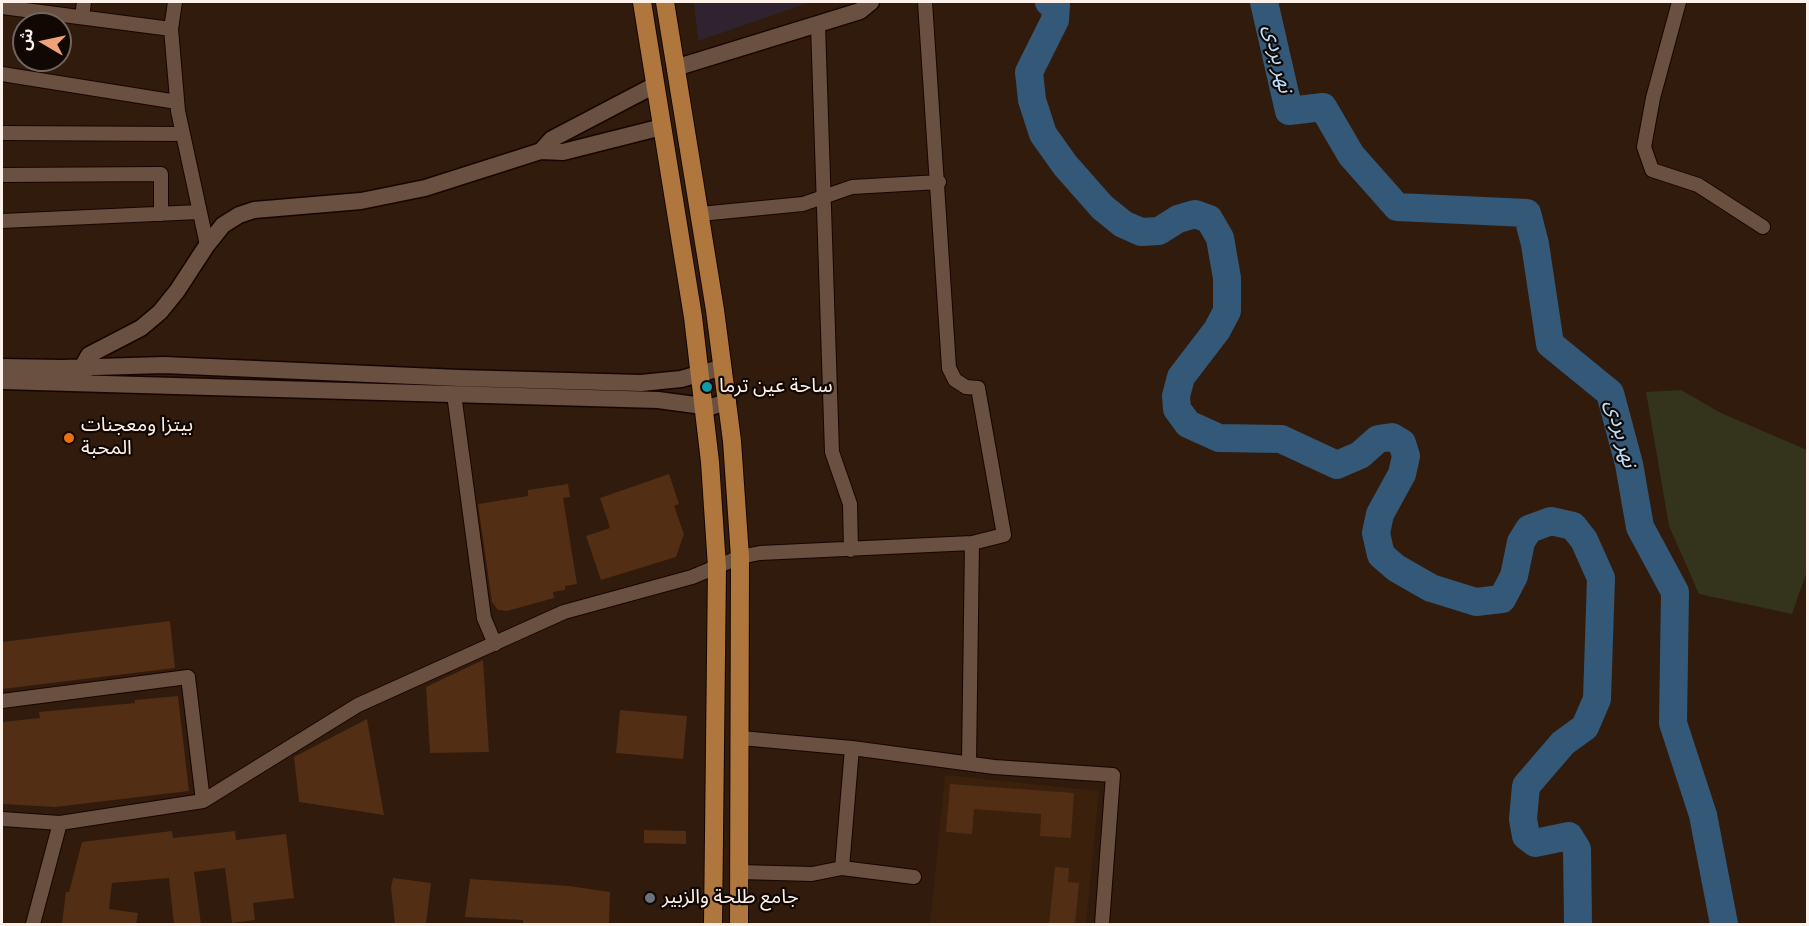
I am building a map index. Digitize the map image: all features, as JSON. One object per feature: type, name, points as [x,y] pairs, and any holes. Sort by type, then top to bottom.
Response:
[{"type":"main road","points":[[642,2],[700,373],[717,567],[713,924]]},
{"type":"main road","points":[[665,2],[728,402],[740,557],[739,924]]},
{"type":"street","points":[[82,17],[84,2]]},
{"type":"street","points":[[175,2],[171,29],[177,102],[207,245]]},
{"type":"street","points":[[675,68],[860,11],[871,2]]},
{"type":"street","points":[[2,819],[60,823],[203,801],[358,705],[564,612],[693,578],[740,557],[760,553],[972,543],[1004,535],[978,388],[966,387],[955,380],[949,368],[926,2]]},
{"type":"street","points":[[1679,2],[1653,98],[1644,147],[1652,170],[1698,185],[1764,227]]},
{"type":"street","points":[[2,7],[171,29]]},
{"type":"street","points":[[818,25],[832,452],[850,504],[851,550]]},
{"type":"street","points":[[2,74],[177,102]]},
{"type":"street","points":[[540,151],[552,139],[655,85]]},
{"type":"street","points":[[84,384],[84,367],[89,355],[141,328],[160,312],[223,225],[238,215],[254,210],[361,201],[424,188],[540,151],[563,152],[662,127]]},
{"type":"street","points":[[2,133],[183,134]]},
{"type":"street","points":[[2,175],[161,174],[161,214]]},
{"type":"street","points":[[700,214],[803,204],[852,187],[939,182]]},
{"type":"street","points":[[2,221],[199,212]]},
{"type":"street","points":[[140,385],[129,375],[142,365]]},
{"type":"street","points":[[2,367],[142,365],[630,382],[672,380],[712,370],[724,372]]},
{"type":"street","points":[[2,381],[658,400],[704,407],[716,407],[728,402]]},
{"type":"street","points":[[454,394],[484,618],[495,644]]},
{"type":"street","points":[[969,764],[972,543]]},
{"type":"street","points":[[2,701],[188,677],[203,801]]},
{"type":"street","points":[[741,738],[852,748],[969,764],[1113,775],[1102,924]]},
{"type":"street","points":[[842,868],[852,748]]},
{"type":"street","points":[[33,924],[60,823]]},
{"type":"street","points":[[740,872],[812,874],[842,868],[914,877]]},
{"type":"shaded area","points":[[694,2],[811,2],[698,41]]},
{"type":"shaded area","points":[[945,775],[1099,791],[1086,924],[930,924]]},
{"type":"green space","points":[[1681,390],[1721,413],[1807,450],[1807,571],[1792,614],[1699,594],[1669,526],[1646,392]]},
{"type":"building","points":[[669,474],[679,504],[674,506],[684,534],[676,557],[601,580],[586,536],[610,528],[600,498]]},
{"type":"building","points":[[568,484],[570,497],[563,498],[577,584],[565,586],[565,590],[553,592],[554,598],[507,611],[498,610],[492,602],[478,504],[528,496],[528,490]]},
{"type":"building","points":[[170,621],[175,668],[2,689],[2,642]]},
{"type":"building","points":[[483,660],[489,752],[430,753],[426,687]]},
{"type":"building","points":[[178,696],[189,791],[55,807],[2,804],[2,722],[40,718],[39,712],[135,703],[135,700]]},
{"type":"building","points":[[620,710],[687,716],[683,759],[616,753]]},
{"type":"building","points":[[367,719],[384,815],[299,802],[294,757]]},
{"type":"building","points":[[950,784],[1074,793],[1071,838],[1040,836],[1041,814],[974,809],[972,834],[946,832]]},
{"type":"building","points":[[644,830],[686,831],[686,844],[644,843]]},
{"type":"building","points":[[172,831],[173,838],[235,831],[236,840],[286,834],[294,898],[253,903],[255,920],[232,923],[225,868],[194,872],[201,924],[174,924],[169,878],[112,883],[109,909],[138,913],[136,924],[62,924],[66,892],[69,892],[82,842]]},
{"type":"building","points":[[1055,867],[1069,868],[1068,882],[1079,883],[1075,924],[1049,924]]},
{"type":"building","points":[[393,878],[431,883],[426,924],[395,924],[391,888]]},
{"type":"building","points":[[470,879],[569,886],[610,892],[609,924],[523,924],[523,920],[465,917]]},
{"type":"waterway","points":[[1049,2],[1056,5],[1055,20],[1029,72],[1032,100],[1043,134],[1065,165],[1102,207],[1123,224],[1141,232],[1159,231],[1178,219],[1195,214],[1209,219],[1220,238],[1227,278],[1227,311],[1217,330],[1181,377],[1176,396],[1177,409],[1188,424],[1219,438],[1281,439],[1337,465],[1360,455],[1378,439],[1392,437],[1402,443],[1406,456],[1402,474],[1380,514],[1376,533],[1381,555],[1396,568],[1431,588],[1476,602],[1502,599],[1514,576],[1521,542],[1529,529],[1551,521],[1573,526],[1584,540],[1601,578],[1597,699],[1585,727],[1563,743],[1526,786],[1523,819],[1526,836],[1535,843],[1569,836],[1577,849],[1578,924]]},
{"type":"waterway","name":"نهر بردى","points":[[1264,2],[1289,111],[1323,107],[1351,155],[1397,207],[1527,213],[1535,244],[1550,344],[1610,393],[1629,464],[1640,527],[1675,592],[1673,723],[1703,815],[1724,924]]},
{"type":"place","name":"ساحة عين ترما","points":[[707,387]]},
{"type":"place","name":"بيتزا ومعجنات المحبة","points":[[69,438]]},
{"type":"place","name":"جامع طلحة والزبير","points":[[650,898]]}]
